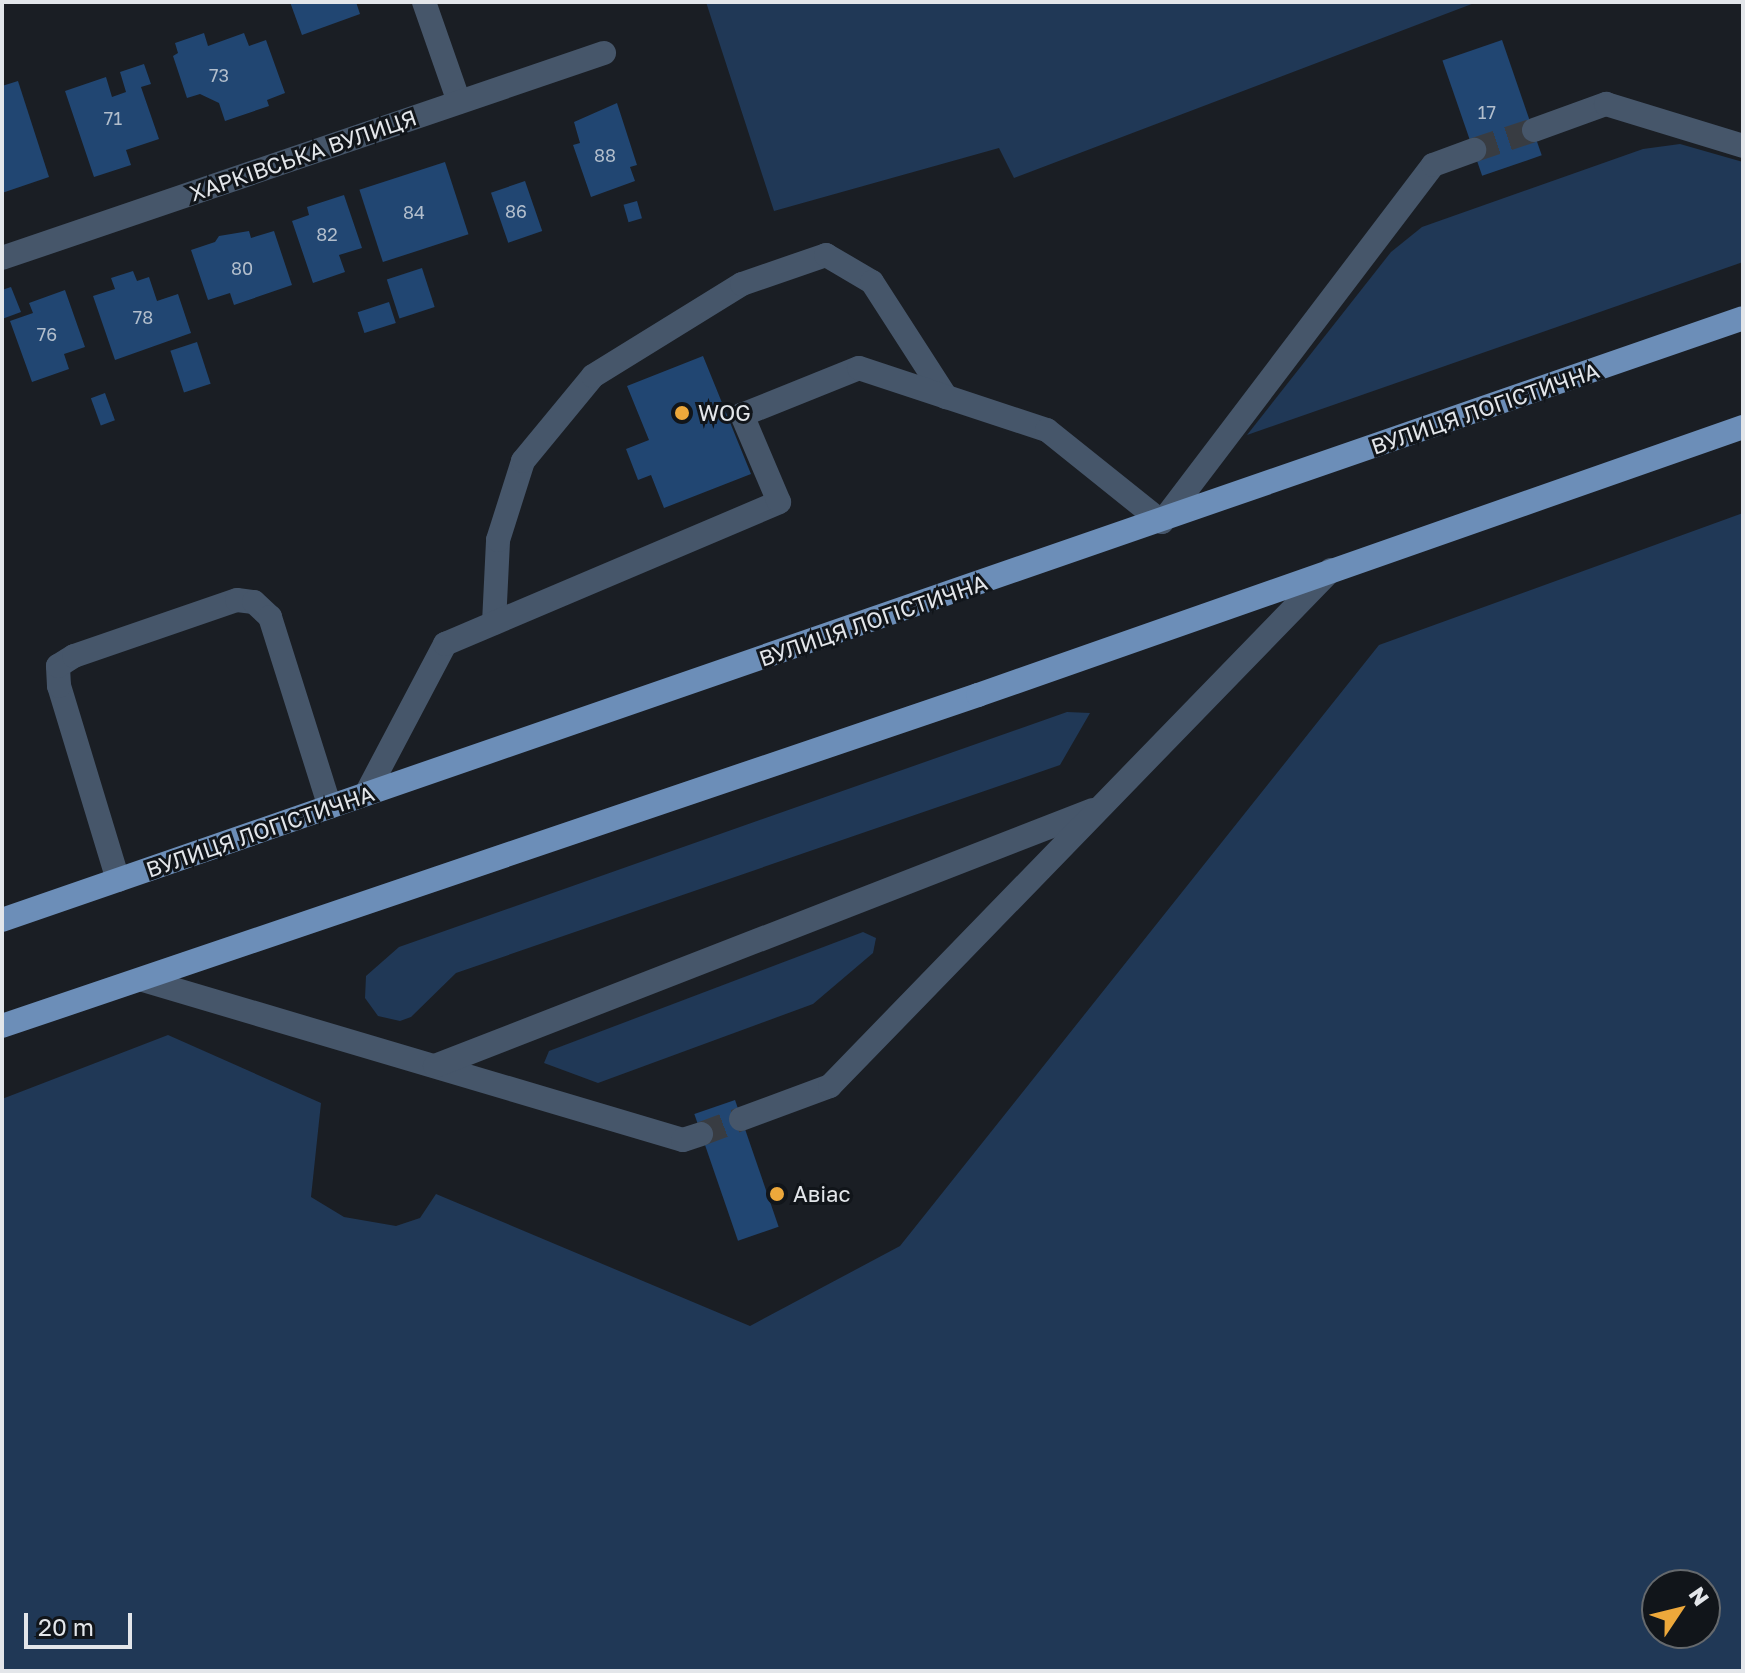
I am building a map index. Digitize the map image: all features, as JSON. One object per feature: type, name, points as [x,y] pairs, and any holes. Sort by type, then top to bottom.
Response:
[{"type":"main road","name":"ВУЛИЦЯ ЛОГІСТИЧНА","points":[[2,920],[1162,522],[1743,318]]},
{"type":"main road","points":[[2,1026],[1743,427]]},
{"type":"street","points":[[424,2],[459,102]]},
{"type":"street","name":"ХАРКІВСЬКА ВУЛИЦЯ","points":[[2,258],[604,53]]},
{"type":"street","points":[[1534,130],[1606,104],[1743,146]]},
{"type":"street","points":[[366,794],[445,644],[779,502],[742,415],[859,368],[1047,430],[1162,522],[1433,165],[1474,150]]},
{"type":"street","points":[[494,623],[498,540],[523,461],[593,376],[742,284],[826,255],[872,282],[946,397]]},
{"type":"street","points":[[741,1119],[830,1086],[1332,569]]},
{"type":"street","points":[[118,880],[59,686],[58,666],[88,651],[237,600],[254,602],[270,617],[330,807]]},
{"type":"street","points":[[435,1066],[1101,807]]},
{"type":"street","points":[[143,980],[683,1140],[701,1134]]},
{"type":"shaded area","points":[[706,2],[1477,2],[1014,178],[999,148],[774,211]]},
{"type":"shaded area","points":[[1680,144],[1743,162],[1743,262],[1247,435],[1391,252],[1422,227],[1643,149]]},
{"type":"shaded area","points":[[1743,513],[1743,1671],[2,1671],[2,1099],[168,1035],[321,1103],[311,1197],[344,1217],[396,1226],[420,1218],[436,1194],[750,1326],[900,1246],[1379,645]]},
{"type":"shaded area","points":[[1067,712],[1090,713],[1060,765],[456,973],[411,1017],[400,1021],[378,1016],[365,998],[366,976],[399,947]]},
{"type":"shaded area","points":[[863,932],[876,938],[873,953],[813,1004],[598,1083],[544,1063],[549,1051]]},
{"type":"building","points":[[290,2],[356,2],[360,14],[302,35]]},
{"type":"building","points":[[204,33],[208,46],[244,33],[249,46],[266,40],[285,93],[267,100],[269,106],[225,121],[219,103],[200,94],[187,98],[173,56],[178,53],[175,43]]},
{"type":"building","points":[[1502,40],[1542,155],[1482,176],[1442,61]]},
{"type":"building","points":[[144,64],[151,84],[141,87],[159,139],[126,150],[131,165],[94,177],[65,91],[106,77],[112,97],[126,92],[120,72]]},
{"type":"building","points":[[18,81],[49,177],[2,193],[2,86]]},
{"type":"building","points":[[617,103],[637,165],[630,167],[635,181],[591,197],[573,145],[580,143],[574,122]]},
{"type":"building","points":[[445,162],[468,234],[383,262],[359,190]]},
{"type":"building","points":[[525,181],[542,231],[508,243],[491,193]]},
{"type":"building","points":[[344,195],[362,248],[339,255],[345,272],[313,283],[292,221],[309,215],[307,207]]},
{"type":"building","points":[[637,201],[642,218],[629,222],[624,205]]},
{"type":"building","points":[[249,231],[251,238],[274,231],[292,285],[234,305],[230,293],[208,300],[191,250],[215,242],[219,236]]},
{"type":"building","points":[[422,268],[435,307],[399,318],[387,279]]},
{"type":"building","points":[[133,271],[137,281],[149,277],[157,301],[178,294],[191,333],[115,360],[93,296],[115,289],[111,278]]},
{"type":"building","points":[[11,287],[21,312],[2,319],[2,290]]},
{"type":"building","points":[[65,290],[85,347],[64,354],[69,369],[32,382],[10,321],[33,313],[29,303]]},
{"type":"building","points":[[389,302],[396,323],[364,333],[358,312]]},
{"type":"building","points":[[197,342],[211,384],[184,392],[170,351]]},
{"type":"building","name":"WOG","points":[[703,356],[751,474],[664,508],[651,475],[638,480],[626,449],[649,440],[627,386]]},
{"type":"building","points":[[105,393],[115,420],[101,425],[91,398]]},
{"type":"building","points":[[735,1100],[779,1227],[738,1241],[694,1114]]},
{"type":"tunnel","points":[[1474,150],[1534,130]]},
{"type":"tunnel","points":[[701,1134],[741,1119]]},
{"type":"place","name":"WOG","points":[[682,413]]},
{"type":"place","name":"Авіас","points":[[777,1194]]}]
